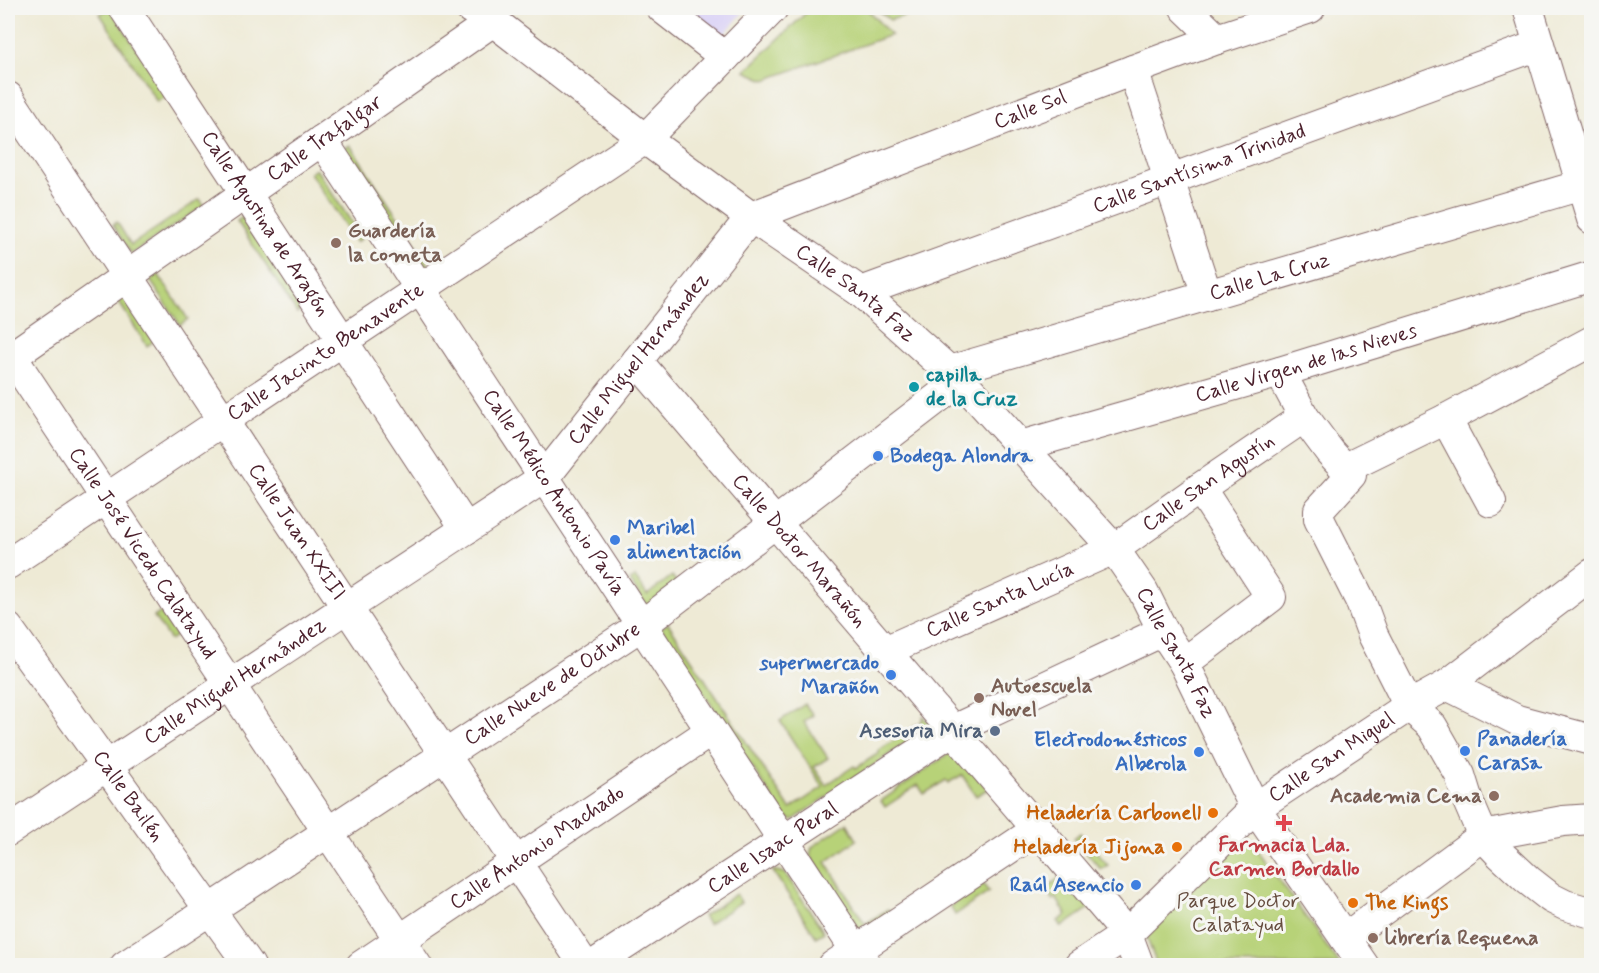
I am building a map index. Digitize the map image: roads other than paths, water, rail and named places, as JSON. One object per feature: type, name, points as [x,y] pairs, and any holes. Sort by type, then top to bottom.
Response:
[{"type":"street","name":"Calle Agustina de Aragón","points":[[124,8],[466,529]]},
{"type":"street","points":[[662,8],[725,57]]},
{"type":"street","name":"Calle Jacinto Benavente","points":[[8,564],[645,139],[773,8]]},
{"type":"street","points":[[1185,8],[1217,39]]},
{"type":"street","name":"Calle Sol","points":[[751,217],[1133,70],[1310,8]]},
{"type":"street","points":[[1528,8],[1586,184],[1592,219]]},
{"type":"street","name":"Calle Trafalgar","points":[[9,355],[322,140],[481,14]]},
{"type":"street","name":"Calle Santa Faz","points":[[481,14],[751,217],[861,292],[955,375],[1021,446],[1114,549],[1143,591],[1163,631],[1184,663],[1255,808],[1364,966]]},
{"type":"street","name":"Calle Santísima Trinidad","points":[[861,292],[1539,45]]},
{"type":"street","points":[[1133,70],[1207,295]]},
{"type":"street","name":"Calle Juan XXIII","points":[[8,97],[585,966]]},
{"type":"street","name":"Calle Médico Antonio Pavía","points":[[322,140],[784,840],[852,961]]},
{"type":"street","name":"Calle La Cruz","points":[[955,375],[1207,295],[1586,184]]},
{"type":"street","name":"Calle Miguel Hernández","points":[[8,831],[544,477],[751,217]]},
{"type":"street","name":"Calle Virgen de las Nieves","points":[[1021,446],[1280,372],[1592,276]]},
{"type":"street","points":[[1592,341],[1349,472],[1319,510],[1318,519],[1360,600],[1373,635],[1409,706],[1432,726],[1460,775],[1468,801],[1484,836],[1528,880],[1551,898],[1592,913]]},
{"type":"street","name":"Calle José Vicedo Calatayud","points":[[9,355],[417,966]]},
{"type":"street","name":"Calle Doctor Marañón","points":[[637,361],[1127,934],[1139,966]]},
{"type":"street","points":[[1280,372],[1304,417],[1330,452],[1349,472]]},
{"type":"street","name":"Calle Nueve de Octubre","points":[[125,966],[642,625],[775,522],[955,375]]},
{"type":"street","name":"Calle San Agustín","points":[[1114,549],[1304,417]]},
{"type":"street","points":[[1446,419],[1491,502]]},
{"type":"street","points":[[1184,663],[1271,597],[1200,488]]},
{"type":"street","name":"Calle Santa Lucía","points":[[885,651],[1114,549]]},
{"type":"street","name":"Calle San Miguel","points":[[1079,966],[1127,934],[1255,808],[1409,706],[1447,685],[1592,574]]},
{"type":"street","name":"Calle Bailén","points":[[8,628],[250,966]]},
{"type":"street","name":"Calle Isaac Peral","points":[[592,966],[953,730],[1163,631]]},
{"type":"street","points":[[1447,685],[1517,720],[1592,740]]},
{"type":"street","name":"Calle Antonio Machado","points":[[361,966],[711,731]]},
{"type":"street","points":[[1345,938],[1484,836],[1563,821],[1592,819]]},
{"type":"street","points":[[852,961],[1038,829]]},
{"type":"place","name":"Guardería la cometa","points":[[336,243]]},
{"type":"place","name":"capilla de la Cruz","points":[[914,387]]},
{"type":"place","name":"Bodega Alondra","points":[[878,456]]},
{"type":"place","name":"Maribel alimentación","points":[[615,540]]},
{"type":"place","name":"supermercado Marañón","points":[[891,675]]},
{"type":"place","name":"Autoescuela Novel","points":[[979,698]]},
{"type":"place","name":"Asesoria Mira","points":[[995,731]]},
{"type":"place","name":"Panadería Carasa","points":[[1465,751]]},
{"type":"place","name":"Electrodomésticos Alberola","points":[[1199,752]]},
{"type":"place","name":"Academia Cema","points":[[1494,796]]},
{"type":"place","name":"Heladería Carbonell","points":[[1213,813]]},
{"type":"place","name":"Farmacia Lda. Carmen Bordallo","points":[[1284,823]]},
{"type":"place","name":"Heladería Jijona","points":[[1177,847]]},
{"type":"place","name":"Raúl Asencio","points":[[1136,885]]},
{"type":"place","name":"The Kings","points":[[1353,903]]},
{"type":"place","name":"librería Requena","points":[[1373,938]]},
{"type":"park label","name":"Parque Doctor Calatayud","points":[[1238,913]]}]
